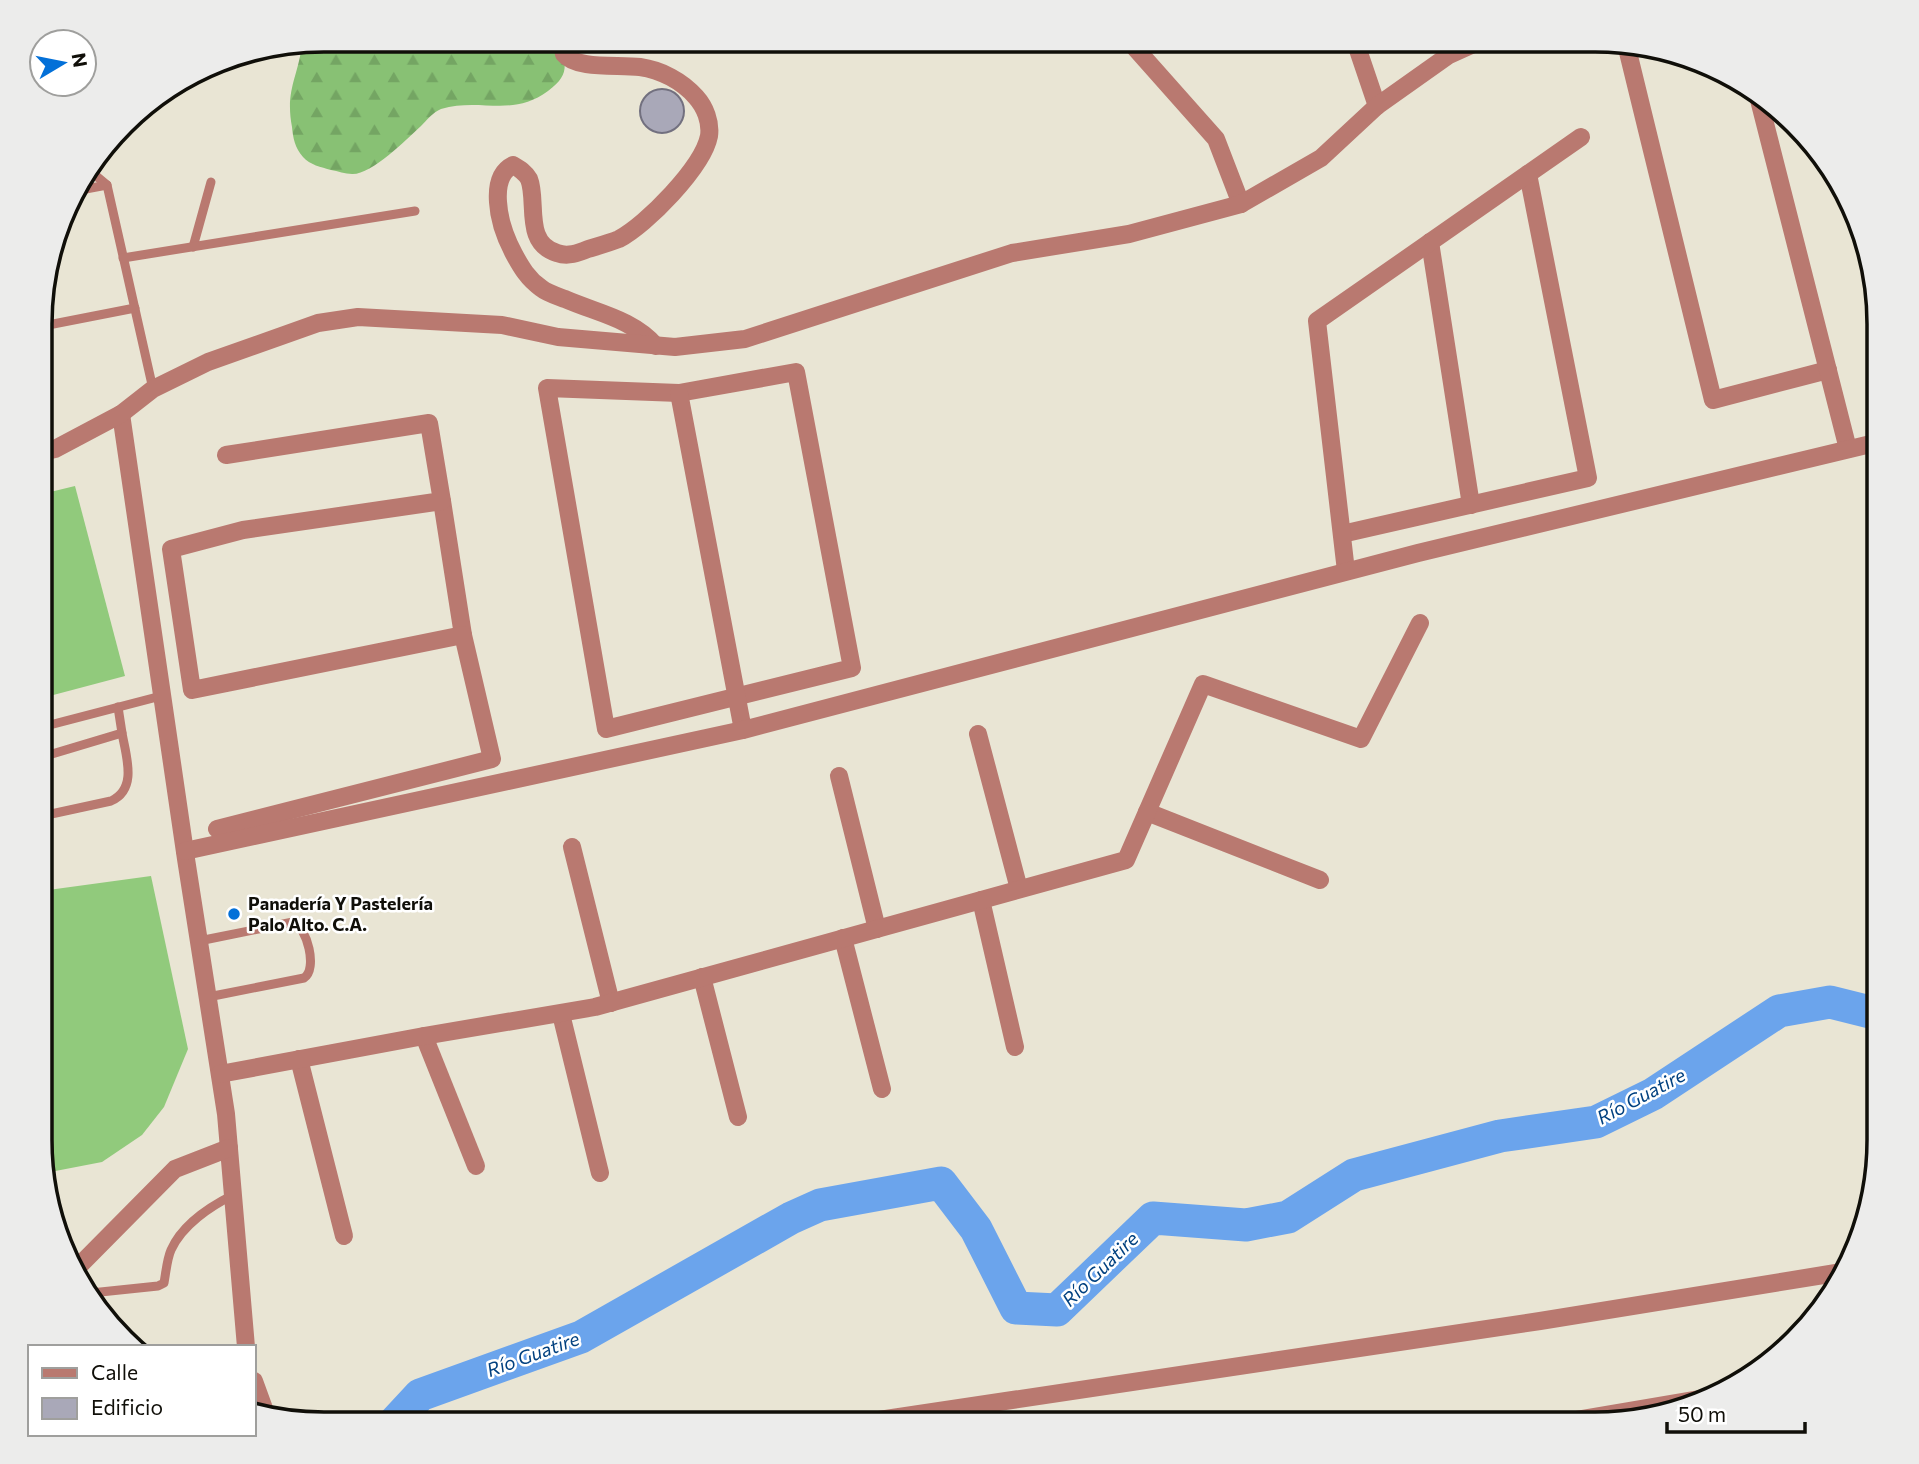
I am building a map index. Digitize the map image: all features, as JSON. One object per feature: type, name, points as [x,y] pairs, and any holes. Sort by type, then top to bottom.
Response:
[{"type":"street","points":[[564,52],[575,63],[639,67],[658,71],[678,81],[704,107],[709,123],[709,135],[691,171],[657,209],[620,238],[576,254],[556,253],[546,249],[532,220],[528,178],[522,170],[513,165],[507,168],[499,180],[501,225],[524,272],[542,289],[588,309],[608,314],[646,334],[656,346]]},
{"type":"street","points":[[1139,52],[1216,139],[1241,204]]},
{"type":"street","points":[[1359,52],[1377,106]]},
{"type":"street","points":[[52,450],[121,414],[153,389],[208,362],[318,323],[358,317],[502,325],[558,337],[675,347],[746,339],[1012,253],[1129,234],[1241,204],[1321,158],[1377,106],[1456,52]]},
{"type":"street","points":[[1629,55],[1713,400],[1828,370]]},
{"type":"street","points":[[1762,110],[1848,449]]},
{"type":"street","points":[[1346,571],[1317,321],[1581,137]]},
{"type":"street","points":[[1342,534],[1588,478],[1528,174]]},
{"type":"street","points":[[1430,242],[1471,505]]},
{"type":"street","points":[[796,372],[852,668],[606,729],[547,388],[678,393],[796,372]]},
{"type":"street","points":[[678,393],[743,730]]},
{"type":"street","points":[[121,414],[220,1074],[246,1345]]},
{"type":"street","points":[[217,829],[492,759],[463,635],[429,423],[226,455]]},
{"type":"street","points":[[185,851],[743,730],[1346,571],[1867,445]]},
{"type":"street","points":[[192,691],[171,549],[243,530],[442,501]]},
{"type":"street","points":[[220,1074],[611,1003],[1126,860],[1203,684],[1361,739],[1420,623]]},
{"type":"street","points":[[162,696],[463,635]]},
{"type":"street","points":[[978,734],[1019,889]]},
{"type":"street","points":[[839,776],[877,929]]},
{"type":"street","points":[[1147,812],[1320,880]]},
{"type":"street","points":[[572,847],[611,1003]]},
{"type":"street","points":[[981,900],[1015,1046]]},
{"type":"street","points":[[843,938],[882,1088]]},
{"type":"street","points":[[702,977],[738,1117]]},
{"type":"street","points":[[561,1014],[600,1173]]},
{"type":"street","points":[[424,1036],[476,1166]]},
{"type":"street","points":[[299,1059],[344,1236]]},
{"type":"street","points":[[82,1263],[175,1169],[229,1148]]},
{"type":"street","points":[[933,1412],[1554,1319],[1831,1274]]},
{"type":"street","points":[[256,1387],[262,1404]]},
{"type":"lane","points":[[96,176],[107,185],[153,389]]},
{"type":"lane","points":[[193,247],[211,182]]},
{"type":"lane","points":[[89,188],[107,185]]},
{"type":"lane","points":[[123,258],[415,211]]},
{"type":"lane","points":[[52,324],[135,308]]},
{"type":"lane","points":[[52,724],[162,696]]},
{"type":"lane","points":[[52,813],[121,796],[129,781],[118,707]]},
{"type":"lane","points":[[52,754],[122,733]]},
{"type":"lane","points":[[199,941],[293,922],[301,926],[304,932],[312,967],[304,978],[208,997]]},
{"type":"lane","points":[[99,1292],[158,1286],[164,1283],[171,1250],[181,1235],[212,1205],[233,1195]]},
{"type":"green space","points":[[324,52],[563,52],[565,69],[560,80],[548,91],[522,104],[455,106],[438,110],[378,163],[360,173],[349,174],[309,162],[295,143],[290,103],[300,54]]},
{"type":"green space","points":[[75,486],[125,676],[52,695],[52,492]]},
{"type":"green space","points":[[151,876],[188,1049],[164,1107],[142,1135],[102,1162],[55,1171],[52,1140],[52,890]]},
{"type":"building","points":[[662,89],[671,90],[678,95],[683,102],[683,120],[678,127],[671,132],[662,133],[653,132],[646,127],[641,120],[640,111],[641,102],[646,95],[653,90]]},
{"type":"waterway","name":"Río Guatire","points":[[404,1412],[420,1395],[581,1337],[791,1218],[820,1205],[941,1183],[976,1229],[1016,1308],[1057,1310],[1153,1218],[1246,1225],[1288,1217],[1354,1175],[1500,1136],[1596,1122],[1653,1094],[1779,1011],[1830,1002],[1867,1011]]},
{"type":"place","name":"Panadería Y Pastelería Palo Alto. C.A.","points":[[234,914]]}]
